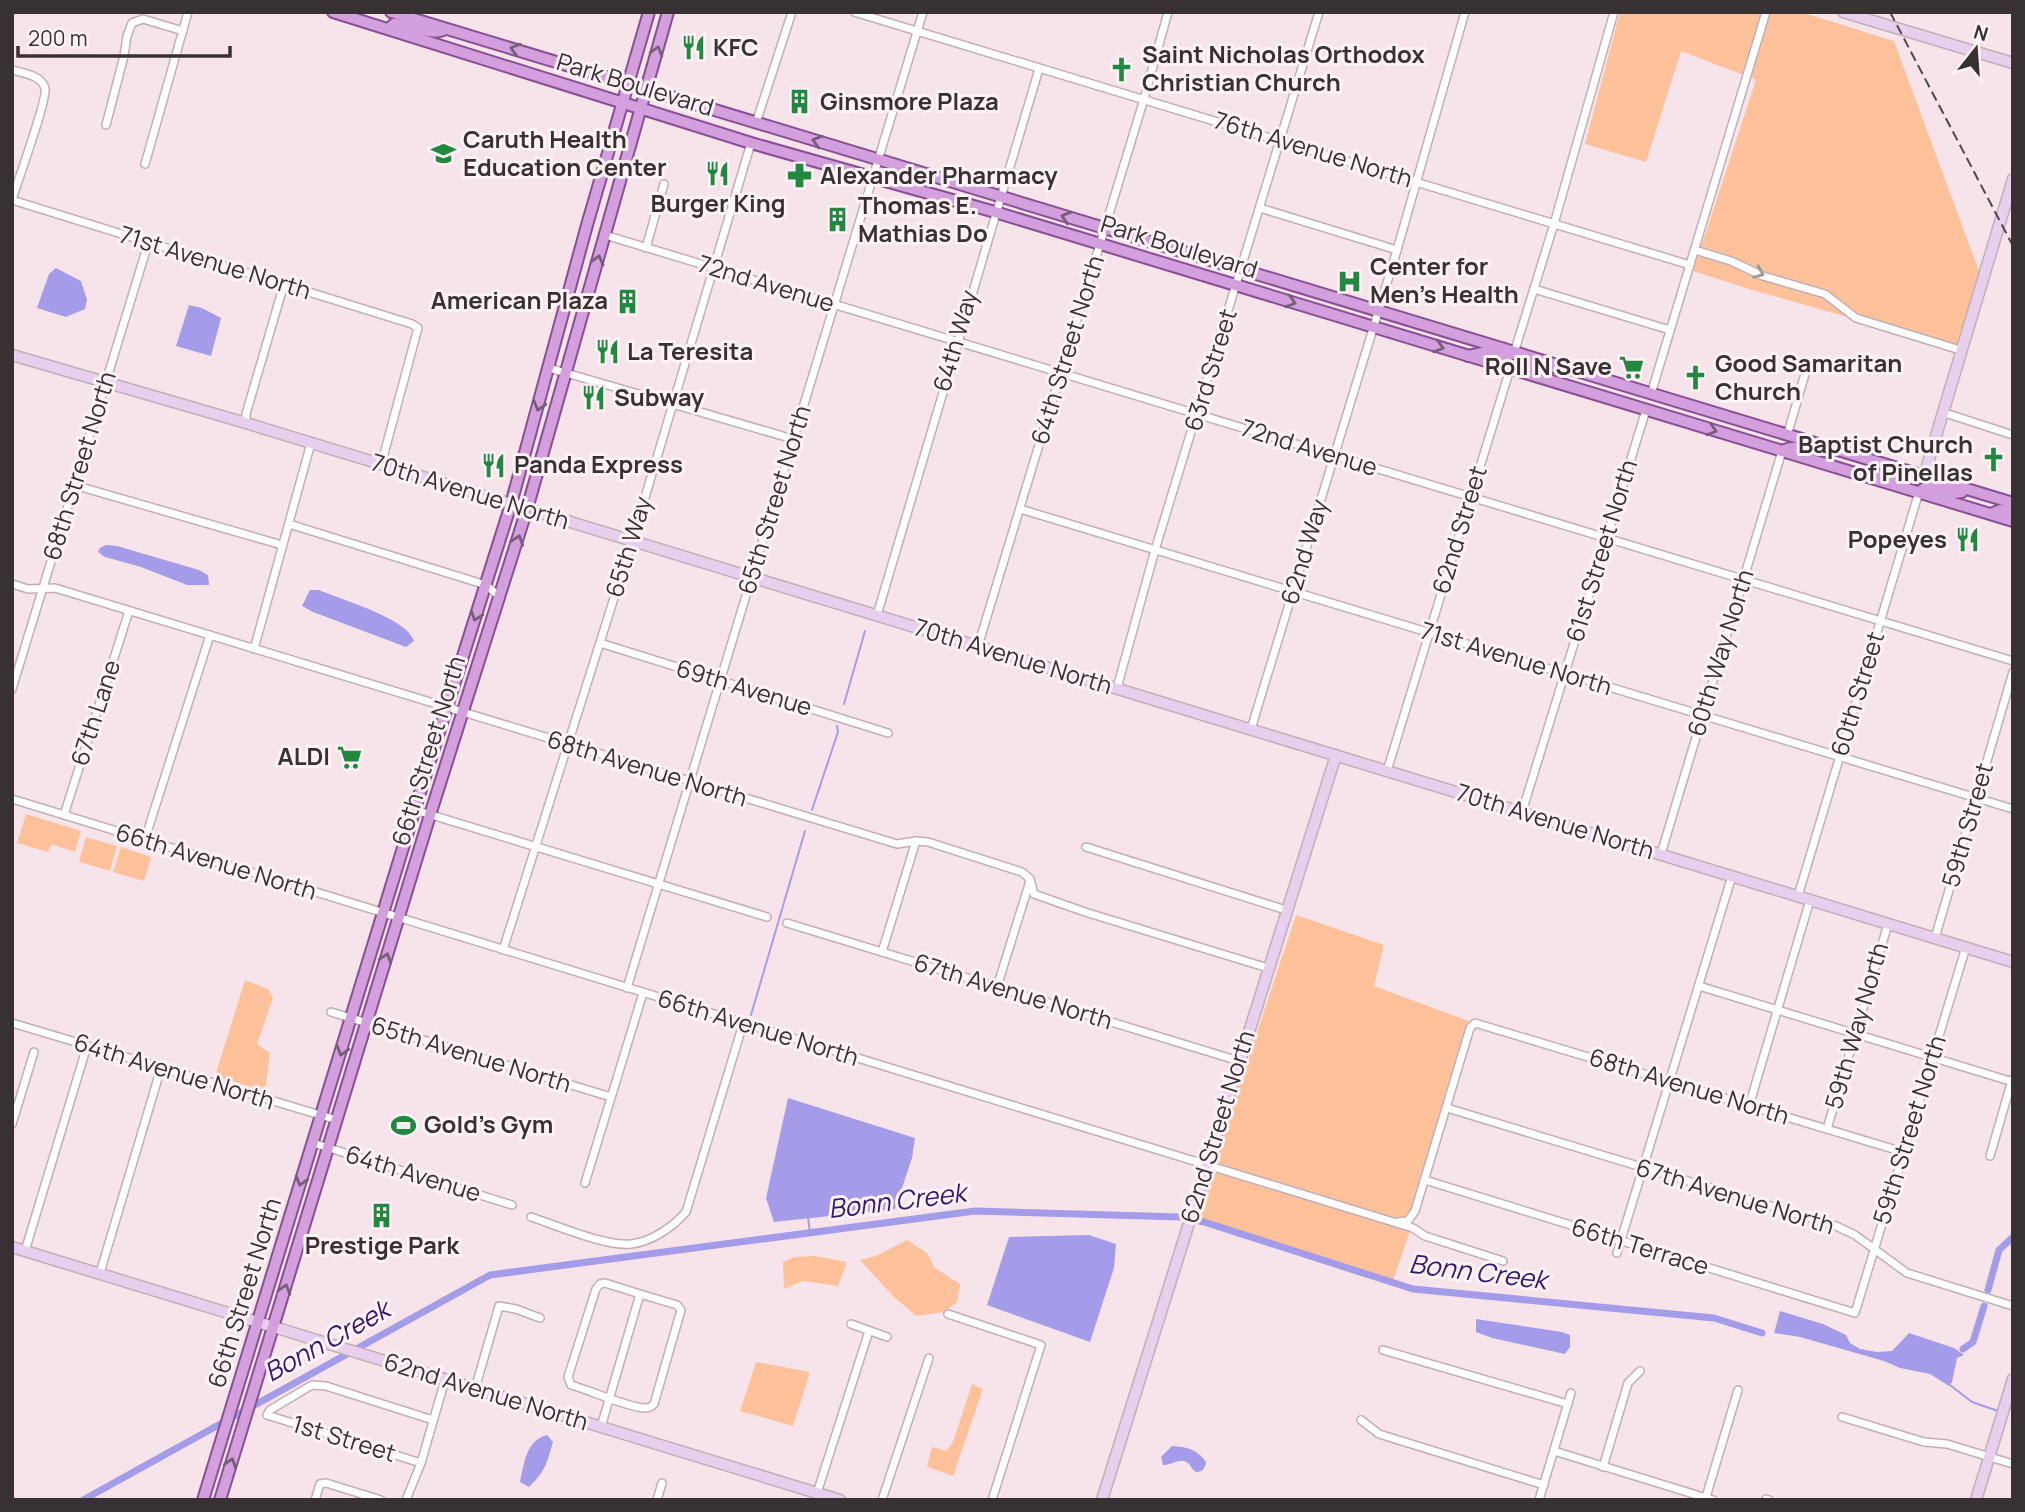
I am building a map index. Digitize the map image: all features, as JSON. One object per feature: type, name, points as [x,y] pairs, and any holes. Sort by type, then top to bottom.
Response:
[{"type":"main road","name":"Park Boulevard","points":[[333,12],[751,143],[995,212],[2013,520]]},
{"type":"main road","name":"Park Boulevard","points":[[391,12],[2013,503]]},
{"type":"main road","name":"66th Street North","points":[[203,1500],[446,708],[512,504],[627,83],[649,12]]},
{"type":"main road","name":"66th Street North","points":[[220,1500],[365,1024],[527,509],[668,12]]},
{"type":"main road","points":[[389,29],[394,24],[405,24],[432,32],[446,29]]},
{"type":"main road","points":[[1468,356],[1485,352],[1503,357],[1514,353]]},
{"type":"main road","points":[[1510,369],[1522,364],[1540,369],[1559,366]]},
{"type":"main road","points":[[1597,395],[1621,393],[1637,397],[1651,394]]},
{"type":"main road","points":[[1646,410],[1657,405],[1681,410],[1694,407]]},
{"type":"main road","points":[[1739,438],[1749,433],[1773,438],[1787,436]]},
{"type":"main road","points":[[1782,451],[1794,447],[1815,451],[1831,449]]},
{"type":"main road","points":[[1871,478],[1889,475],[1910,480],[1924,475]]},
{"type":"main road","points":[[1919,492],[1927,487],[1954,492],[1965,489]]},
{"type":"main road","points":[[1991,514],[2001,510],[2013,512]]},
{"type":"street","points":[[145,164],[188,12]]},
{"type":"street","points":[[756,123],[792,12]]},
{"type":"street","name":"76th Avenue North","points":[[854,12],[1690,265]]},
{"type":"street","name":"65th Street North","points":[[627,988],[923,12]]},
{"type":"street","name":"64th Street North","points":[[978,646],[1168,12]]},
{"type":"street","name":"63rd Street","points":[[1117,688],[1156,550],[1319,12]]},
{"type":"street","name":"62nd Way","points":[[1251,729],[1397,250],[1465,12]]},
{"type":"street","points":[[1514,353],[1614,12]]},
{"type":"street","points":[[1651,394],[1766,12]]},
{"type":"street","points":[[1843,12],[2013,63]]},
{"type":"street","points":[[106,125],[131,23],[143,19],[183,31]]},
{"type":"street","name":"64th Way","points":[[877,615],[999,196],[1039,69]]},
{"type":"street","points":[[12,70],[37,77],[45,86],[46,94],[12,200]]},
{"type":"street","name":"65th Way","points":[[502,950],[632,541],[751,143]]},
{"type":"street","points":[[1924,475],[1960,350],[2007,216],[2013,179]]},
{"type":"street","points":[[646,248],[664,184]]},
{"type":"street","name":"71st Avenue North","points":[[12,200],[418,328],[381,465]]},
{"type":"street","points":[[1260,208],[1397,250]]},
{"type":"street","name":"72nd Avenue","points":[[605,235],[2013,661]]},
{"type":"street","name":"68th Street North","points":[[12,689],[148,243]]},
{"type":"street","points":[[1695,250],[1731,261],[1763,276],[1825,294],[1856,318],[1960,350]]},
{"type":"street","points":[[246,423],[246,414],[284,284]]},
{"type":"street","points":[[1534,289],[1670,330]]},
{"type":"street","name":"70th Avenue North","points":[[12,355],[246,423],[2013,962]]},
{"type":"street","points":[[549,368],[793,439]]},
{"type":"street","name":"62nd Street","points":[[1387,771],[1510,369]]},
{"type":"street","points":[[1787,436],[1805,374]]},
{"type":"street","name":"61st Street North","points":[[1522,812],[1646,410]]},
{"type":"street","points":[[1942,411],[2013,435]]},
{"type":"street","points":[[254,649],[311,443]]},
{"type":"street","name":"60th Way North","points":[[1661,854],[1782,451]]},
{"type":"street","points":[[74,485],[282,545]]},
{"type":"street","name":"60th Street","points":[[1798,896],[1919,492]]},
{"type":"street","name":"71st Avenue North","points":[[1020,509],[2013,809]]},
{"type":"street","points":[[289,524],[486,585],[500,597]]},
{"type":"street","name":"68th Avenue North","points":[[12,584],[28,589],[55,588],[897,844],[928,842],[1023,872],[1030,879],[1034,894],[1268,968]]},
{"type":"street","name":"67th Lane","points":[[64,815],[129,611]]},
{"type":"street","points":[[145,839],[209,635]]},
{"type":"street","name":"69th Avenue","points":[[600,643],[888,733]]},
{"type":"street","name":"59th Street","points":[[1935,938],[2013,672]]},
{"type":"street","name":"62nd Street North","points":[[1102,1500],[1336,755]]},
{"type":"street","name":"66th Avenue North","points":[[12,799],[1394,1222],[1413,1228],[1425,1236],[1503,1261]]},
{"type":"street","points":[[415,810],[767,917]]},
{"type":"street","points":[[882,952],[916,841]]},
{"type":"street","points":[[1086,846],[1286,910]]},
{"type":"street","points":[[1617,1253],[1732,876]]},
{"type":"street","points":[[997,987],[1030,879]]},
{"type":"street","points":[[1749,1106],[1810,900]]},
{"type":"street","name":"67th Avenue North","points":[[787,923],[1238,1061]]},
{"type":"street","name":"59th Way North","points":[[1827,1129],[1888,923]]},
{"type":"street","name":"59th Street North","points":[[1855,1313],[1966,947]]},
{"type":"street","points":[[1699,986],[1931,1059],[2012,1081],[1990,1156]]},
{"type":"street","points":[[585,1183],[643,993]]},
{"type":"street","name":"65th Avenue North","points":[[331,1012],[611,1097]]},
{"type":"street","name":"64th Avenue North","points":[[12,1023],[337,1121]]},
{"type":"street","name":"68th Avenue North","points":[[1447,1108],[1470,1028],[1475,1023],[1903,1152]]},
{"type":"street","points":[[531,1217],[610,1242],[630,1244],[666,1230],[678,1222],[686,1212],[743,1024]]},
{"type":"street","points":[[25,1251],[87,1046]]},
{"type":"street","points":[[12,1124],[34,1052]]},
{"type":"street","points":[[100,1273],[161,1068]]},
{"type":"street","points":[[1394,1222],[1408,1221],[1415,1211],[1447,1108]]},
{"type":"street","name":"67th Avenue North","points":[[1447,1108],[1836,1226],[1855,1235],[1907,1273],[2013,1306]]},
{"type":"street","name":"64th Avenue","points":[[313,1143],[512,1205]]},
{"type":"street","name":"66th Terrace","points":[[1425,1180],[1855,1313]]},
{"type":"street","name":"62nd Avenue North","points":[[12,1247],[840,1500]]},
{"type":"street","points":[[606,1283],[640,1294],[677,1306],[681,1310],[654,1404],[644,1408],[572,1385],[568,1377],[596,1289],[600,1284],[606,1283]]},
{"type":"street","points":[[601,1427],[640,1294]]},
{"type":"street","points":[[475,1389],[499,1306],[540,1318]]},
{"type":"street","points":[[948,1314],[1041,1345],[992,1500]]},
{"type":"street","points":[[852,1324],[887,1336]]},
{"type":"street","points":[[817,1493],[869,1331]]},
{"type":"street","points":[[1383,1350],[1568,1404]]},
{"type":"street","points":[[882,1500],[929,1358]]},
{"type":"street","points":[[1603,1467],[1628,1383],[1640,1371]]},
{"type":"street","points":[[1976,1500],[2013,1379]]},
{"type":"street","points":[[406,1500],[421,1463],[445,1380]]},
{"type":"street","name":"1st Street","points":[[421,1463],[267,1415],[270,1410],[312,1385],[326,1386],[433,1420]]},
{"type":"street","points":[[1554,1451],[1709,1499],[1738,1390]]},
{"type":"street","points":[[1539,1500],[1571,1393]]},
{"type":"street","points":[[1842,1418],[1924,1442],[1947,1444],[2013,1464]]},
{"type":"street","points":[[1362,1420],[1379,1434],[1544,1485]]},
{"type":"street","points":[[315,1500],[320,1484],[326,1483],[381,1500]]},
{"type":"street","points":[[657,1500],[662,1483]]},
{"type":"shaded area","points":[[1620,12],[1762,12],[1744,75],[1681,51],[1646,162],[1585,144]]},
{"type":"shaded area","points":[[1770,12],[1801,12],[1894,41],[1980,274],[1958,345],[1858,315],[1826,290],[1765,272],[1701,247],[1756,80],[1751,77]]},
{"type":"shaded area","points":[[1698,255],[1762,280],[1823,298],[1847,317],[1693,271]]},
{"type":"shaded area","points":[[26,814],[81,831],[75,852],[51,844],[48,852],[17,843]]},
{"type":"shaded area","points":[[86,837],[117,846],[110,871],[79,862]]},
{"type":"shaded area","points":[[121,847],[151,857],[144,881],[113,872]]},
{"type":"shaded area","points":[[1296,915],[1384,945],[1374,986],[1471,1022],[1412,1209],[1406,1217],[1394,1218],[1214,1162]]},
{"type":"shaded area","points":[[245,980],[268,989],[273,998],[257,1044],[270,1053],[265,1092],[215,1076]]},
{"type":"shaded area","points":[[1211,1169],[1410,1231],[1393,1281],[1195,1217]]},
{"type":"shaded area","points":[[907,1240],[927,1253],[935,1268],[960,1284],[957,1302],[944,1312],[916,1316],[893,1296],[860,1260],[876,1256]]},
{"type":"shaded area","points":[[815,1256],[847,1262],[838,1286],[803,1281],[784,1289],[783,1262],[794,1257]]},
{"type":"shaded area","points":[[756,1362],[810,1372],[793,1426],[740,1411]]},
{"type":"shaded area","points":[[972,1384],[983,1389],[953,1476],[927,1467],[932,1447],[946,1451],[953,1442]]},
{"type":"water","points":[[56,268],[81,281],[87,300],[85,309],[66,317],[37,308],[49,274]]},
{"type":"water","points":[[189,305],[202,308],[221,318],[211,356],[176,346]]},
{"type":"water","points":[[106,545],[199,570],[208,575],[209,585],[187,585],[141,567],[105,557],[98,552]]},
{"type":"water","points":[[310,590],[319,590],[387,617],[409,633],[414,641],[406,647],[313,612],[302,606]]},
{"type":"water","points":[[788,1098],[915,1138],[912,1158],[895,1209],[774,1222],[766,1198]]},
{"type":"water","points":[[1089,1235],[1116,1244],[1114,1268],[1090,1342],[987,1305],[1009,1237]]},
{"type":"water","points":[[1780,1311],[1823,1324],[1846,1335],[1850,1343],[1860,1349],[1892,1351],[1909,1333],[1954,1348],[1964,1355],[1957,1358],[1949,1386],[1930,1374],[1900,1368],[1800,1337],[1774,1333]]},
{"type":"water","points":[[1476,1319],[1562,1332],[1570,1335],[1570,1347],[1565,1354],[1492,1338],[1476,1332]]},
{"type":"water","points":[[547,1435],[553,1442],[547,1462],[539,1477],[529,1487],[520,1482],[527,1454],[534,1442]]},
{"type":"water","points":[[1172,1446],[1195,1451],[1206,1462],[1202,1471],[1196,1472],[1183,1461],[1163,1465],[1161,1457]]},
{"type":"waterway","points":[[844,704],[865,631]]},
{"type":"waterway","points":[[812,810],[838,732],[837,726]]},
{"type":"waterway","points":[[751,1015],[805,831]]},
{"type":"waterway","name":"Bonn Creek","points":[[83,1500],[490,1275],[975,1211],[1180,1217],[1204,1222],[1413,1289],[1714,1318],[1762,1333]]},
{"type":"waterway","points":[[808,1217],[810,1233]]},
{"type":"waterway","points":[[1988,1290],[1999,1250],[2013,1237]]},
{"type":"waterway","points":[[1963,1349],[1973,1342],[1984,1306]]},
{"type":"waterway","points":[[1950,1385],[1972,1402],[1998,1411]]},
{"type":"railway","points":[[1890,12],[2013,246]]},
{"type":"place","name":"KFC","points":[[693,48]]},
{"type":"place","name":"Saint Nicholas Orthodox Christian Church","points":[[1122,69]]},
{"type":"place","name":"Ginsmore Plaza","points":[[800,102]]},
{"type":"place","name":"Caruth Health Education Center","points":[[443,154]]},
{"type":"place","name":"Burger King","points":[[718,173]]},
{"type":"place","name":"Alexander Pharmacy","points":[[800,176]]},
{"type":"place","name":"Thomas E. Mathias Do","points":[[838,220]]},
{"type":"place","name":"Center for Men's Health","points":[[1350,281]]},
{"type":"place","name":"American Plaza","points":[[628,301]]},
{"type":"place","name":"La Teresita","points":[[607,352]]},
{"type":"place","name":"Roll N Save","points":[[1632,367]]},
{"type":"place","name":"Good Samaritan Church","points":[[1695,378]]},
{"type":"place","name":"Subway","points":[[594,398]]},
{"type":"place","name":"Baptist Church of Pinellas","points":[[1993,459]]},
{"type":"place","name":"Panda Express","points":[[494,465]]},
{"type":"place","name":"Popeyes","points":[[1967,540]]},
{"type":"place","name":"ALDI","points":[[350,757]]},
{"type":"place","name":"Gold's Gym","points":[[404,1125]]},
{"type":"place","name":"Prestige Park","points":[[382,1215]]}]
